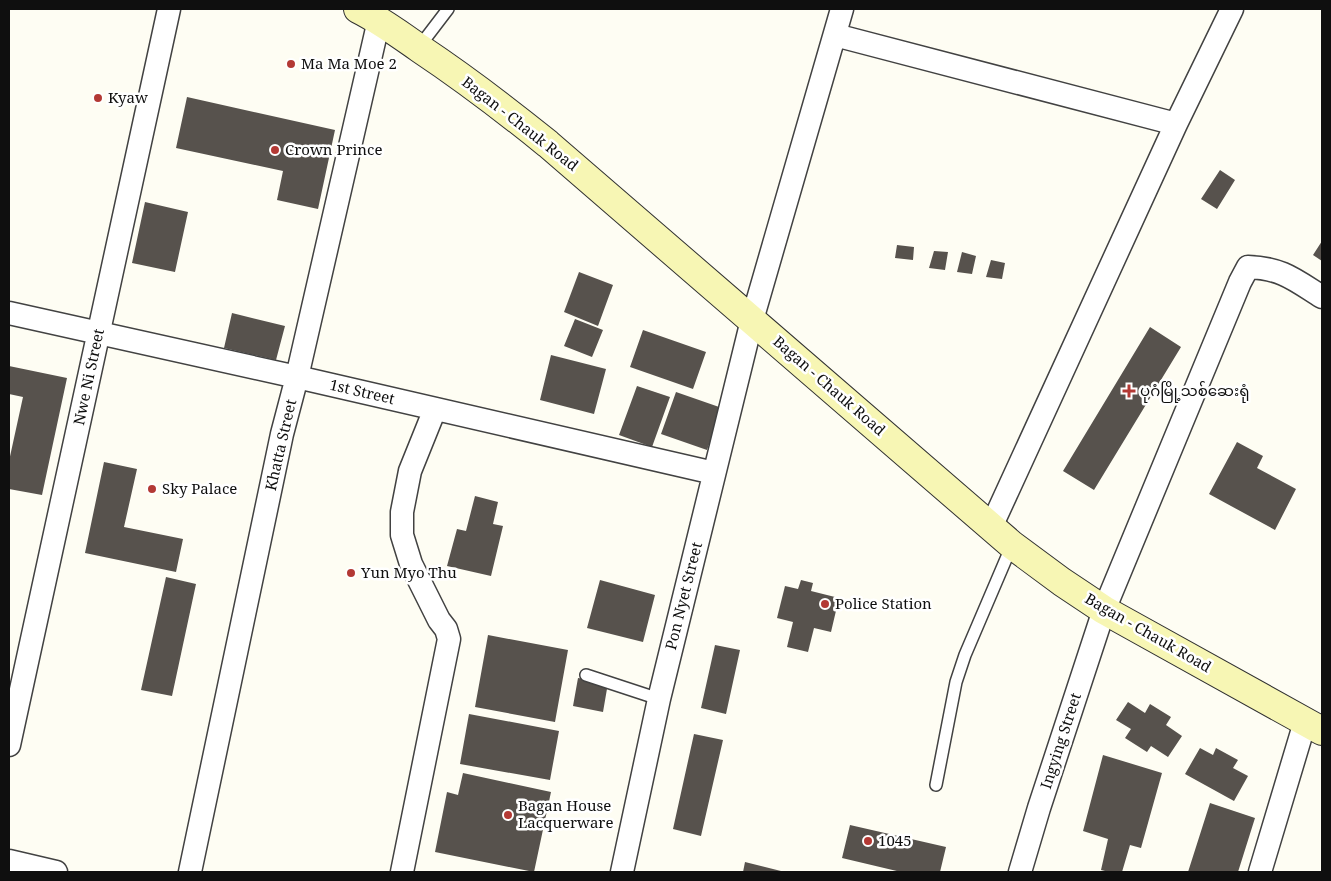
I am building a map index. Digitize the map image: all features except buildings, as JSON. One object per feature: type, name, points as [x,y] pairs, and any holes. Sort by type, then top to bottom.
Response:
[{"type":"main road","name":"Bagan - Chauk Road","points":[[368,14],[491,98],[548,144],[1012,545],[1104,610],[1314,726]]},
{"type":"street","name":"Nwe Ni Street","points":[[9,745],[169,9]]},
{"type":"street","name":"Pon Nyet Street","points":[[622,872],[659,699],[752,320],[842,9]]},
{"type":"street","points":[[991,527],[1176,124],[1232,9]]},
{"type":"street","name":"Khatta Street","points":[[190,872],[280,443],[297,377],[368,14]]},
{"type":"street","points":[[834,35],[1176,124]]},
{"type":"street","name":"Ingying Street","points":[[1020,872],[1104,610],[1240,282],[1248,267],[1266,268],[1283,273],[1322,297]]},
{"type":"street","name":"1st Street","points":[[9,313],[714,473]]},
{"type":"street","points":[[402,872],[449,639],[446,629],[439,620],[411,564],[402,535],[402,512],[410,471],[435,409]]},
{"type":"street","points":[[1260,872],[1314,726]]},
{"type":"street","points":[[9,861],[56,872]]},
{"type":"lane","points":[[419,48],[448,9]]},
{"type":"lane","points":[[936,785],[956,682],[965,655],[1012,545]]},
{"type":"lane","points":[[586,675],[659,699]]},
{"type":"place","name":"Ma Ma Moe 2","points":[[291,64]]},
{"type":"place","name":"Kyaw","points":[[98,98]]},
{"type":"place","name":"Crown Prince","points":[[275,150]]},
{"type":"place","name":"ပုဂံမြို့သစ်ဆေးရုံ","points":[[1129,391]]},
{"type":"place","name":"Sky Palace","points":[[152,489]]},
{"type":"place","name":"Yun Myo Thu","points":[[351,573]]},
{"type":"place","name":"Police Station","points":[[825,604]]},
{"type":"place","name":"Bagan House Lacquerware","points":[[508,815]]},
{"type":"place","name":"1045","points":[[868,841]]}]
